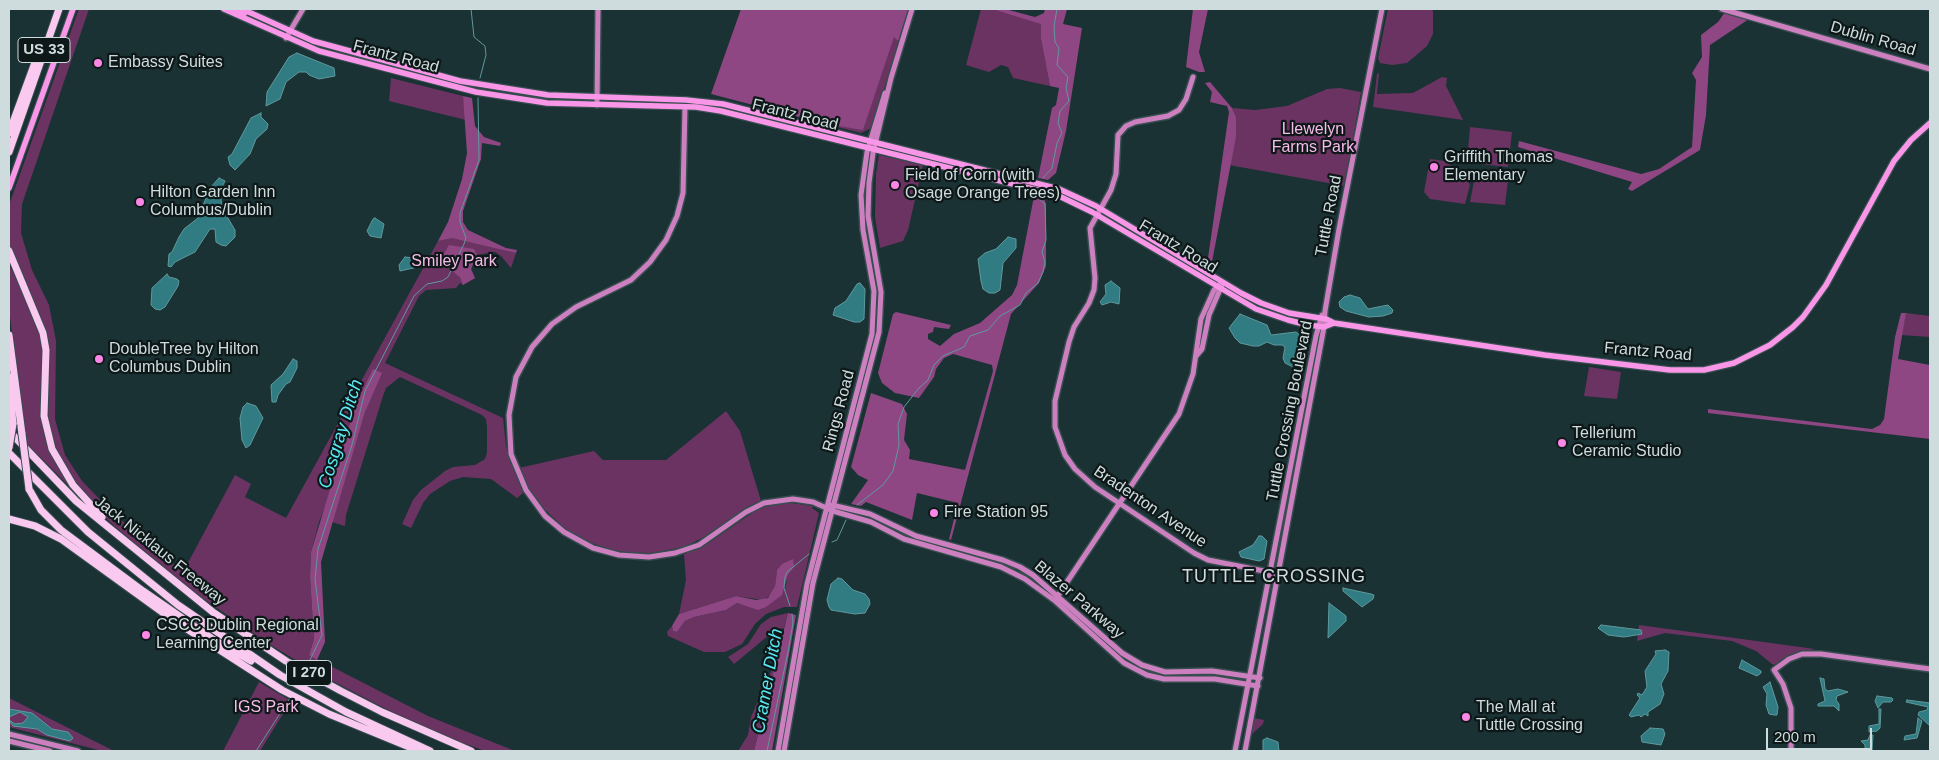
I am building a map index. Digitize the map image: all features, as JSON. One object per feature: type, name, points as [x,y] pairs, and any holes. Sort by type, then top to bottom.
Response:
[{"type":"highway","points":[[9,122],[58,9]]},
{"type":"highway","name":"US 33","points":[[9,152],[58,9]]},
{"type":"highway","points":[[9,133],[34,63]]},
{"type":"highway","points":[[9,252],[43,333],[46,350],[44,416],[52,449],[73,485],[132,548]]},
{"type":"highway","points":[[9,335],[29,489],[42,510],[51,520],[143,591],[211,638],[274,674],[307,690]]},
{"type":"highway","points":[[9,377],[13,424],[9,448]]},
{"type":"highway","name":"Jack Nicklaus Freeway","points":[[9,431],[76,501],[214,613],[286,661],[382,712],[471,751]]},
{"type":"highway","name":"Jack Nicklaus Freeway","points":[[9,453],[76,521],[148,582],[240,649],[346,712],[430,751]]},
{"type":"highway","points":[[9,519],[35,526],[61,539],[180,625],[282,690],[329,714],[419,751]]},
{"type":"main road","name":"US 33","points":[[9,188],[73,9]]},
{"type":"main road","name":"Frantz Road","points":[[227,9],[286,38],[328,54],[476,92],[535,101],[597,105],[685,107],[731,113],[1057,195],[1096,214],[1256,309],[1274,316],[1662,369],[1704,370],[1734,362],[1770,345],[1803,317],[1826,285],[1894,161],[1911,140],[1930,123]]},
{"type":"main road","points":[[235,9],[266,21]]},
{"type":"main road","name":"Frantz Road","points":[[242,9],[313,41],[484,86],[544,95],[686,100],[720,104],[1059,188],[1100,208],[1223,282],[1274,309],[1322,322]]},
{"type":"main road","points":[[254,23],[290,32]]},
{"type":"main road","points":[[286,38],[313,41]]},
{"type":"main road","points":[[535,101],[544,95]]},
{"type":"main road","points":[[655,106],[686,100]]},
{"type":"main road","points":[[685,107],[690,104],[720,104]]},
{"type":"street","points":[[286,38],[303,9]]},
{"type":"street","points":[[597,105],[598,9]]},
{"type":"street","name":"Rings Road","points":[[778,751],[806,584],[872,334],[874,291],[863,230],[860,198],[871,148],[912,9]]},
{"type":"street","name":"Tuttle Road","points":[[1325,311],[1382,9]]},
{"type":"street","name":"Dublin Road","points":[[1722,9],[1930,69]]},
{"type":"street","name":"Bradenton Avenue","points":[[1192,78],[1186,99],[1179,110],[1168,116],[1135,122],[1126,126],[1118,135],[1116,174],[1111,190],[1096,214],[1090,232],[1095,278],[1094,290],[1071,333],[1056,392],[1054,416],[1059,441],[1075,469],[1095,486],[1201,557],[1279,574]]},
{"type":"street","name":"Blazer Parkway","points":[[685,107],[683,193],[678,216],[666,240],[650,262],[631,280],[576,307],[558,319],[537,340],[521,365],[511,393],[508,425],[510,449],[517,472],[535,504],[564,532],[593,548],[626,556],[660,556],[692,548],[717,534],[754,507],[772,501],[800,499],[875,516],[916,536],[1003,560],[1033,575],[1122,653],[1142,665],[1165,672],[1212,671],[1260,678]]},
{"type":"street","name":"Rings Road","points":[[784,751],[814,583],[879,332],[881,292],[868,216],[871,148]]},
{"type":"street","points":[[1054,600],[1121,504],[1179,414],[1190,386],[1196,356],[1202,349],[1212,306],[1223,282]]},
{"type":"street","name":"Tuttle Crossing Boulevard","points":[[1235,751],[1325,311]]},
{"type":"street","name":"Tuttle Crossing Boulevard","points":[[1246,751],[1279,574],[1322,322]]},
{"type":"street","name":"Blazer Parkway","points":[[834,508],[871,522],[910,541],[1001,567],[1025,578],[1054,600],[1115,656],[1137,671],[1164,679],[1208,678],[1258,686]]},
{"type":"street","points":[[1791,751],[1791,708],[1783,684],[1774,670],[1793,656],[1813,654],[1930,669]]},
{"type":"street","points":[[9,734],[78,751]]},
{"type":"street","points":[[9,741],[50,751]]},
{"type":"green space","name":"Smiley Park","points":[[79,9],[89,9],[22,204],[21,233],[32,270],[49,305],[56,341],[55,419],[65,455],[82,481],[113,513],[183,572],[235,475],[251,484],[245,497],[286,518],[438,241],[446,239],[453,226],[497,248],[516,253],[511,268],[495,252],[477,255],[471,269],[475,278],[463,285],[460,283],[456,288],[426,290],[419,296],[385,363],[503,418],[506,446],[523,493],[517,498],[491,479],[463,477],[450,481],[430,494],[423,503],[411,528],[402,524],[413,500],[421,490],[445,471],[453,467],[475,465],[485,459],[487,453],[487,427],[486,419],[482,415],[400,377],[386,388],[383,396],[346,515],[345,526],[332,522],[365,412],[381,373],[319,522],[311,552],[310,577],[314,639],[309,655],[428,716],[515,751],[485,751],[458,741],[396,714],[321,675],[269,644],[175,579],[110,522],[78,487],[59,459],[47,425],[46,337],[40,315],[14,259],[9,242],[9,205]]},
{"type":"green space","points":[[741,9],[909,9],[900,40],[894,37],[863,130],[826,124],[711,94]]},
{"type":"green space","points":[[981,9],[992,9],[1041,23],[1041,39],[1050,86],[1013,78],[1008,67],[1001,65],[989,72],[966,65]]},
{"type":"green space","points":[[992,9],[1005,9],[1035,17],[1044,13],[1045,9],[1067,9],[1063,24],[1082,28],[1066,131],[1056,173],[1048,180],[1038,178],[1052,108],[1056,105],[1059,88],[1050,86],[1041,39],[1041,24]]},
{"type":"green space","points":[[1193,9],[1208,9],[1199,52],[1205,72],[1199,72],[1186,67]]},
{"type":"green space","points":[[1388,9],[1432,9],[1433,34],[1427,46],[1407,63],[1392,65],[1380,63],[1378,58]]},
{"type":"green space","points":[[1725,12],[1749,19],[1710,45],[1706,115],[1700,150],[1632,191],[1628,189],[1632,182],[1518,147],[1519,141],[1641,174],[1659,169],[1692,147],[1696,80],[1692,73],[1702,57],[1701,35],[1718,22]]},
{"type":"green space","points":[[894,36],[900,40],[871,128],[861,133],[826,124],[863,129]]},
{"type":"green space","points":[[1379,73],[1377,94],[1413,93],[1442,77],[1447,78],[1446,86],[1463,120],[1373,107],[1377,74]]},
{"type":"green space","points":[[391,78],[463,96],[466,120],[389,101]]},
{"type":"green space","points":[[1210,82],[1232,108],[1236,117],[1236,137],[1211,267],[1207,265],[1229,112],[1227,106],[1210,102],[1212,92],[1205,83]]},
{"type":"green space","name":"Llewelyn Farms Park","points":[[1340,88],[1361,92],[1345,186],[1229,165],[1236,137],[1236,117],[1232,108],[1255,110],[1287,106],[1327,89]]},
{"type":"green space","points":[[463,96],[472,98],[475,126],[484,137],[501,143],[500,146],[482,143],[481,159],[463,211],[463,222],[468,230],[506,248],[517,250],[516,253],[452,238],[438,241],[448,222],[462,179],[467,153]]},
{"type":"green space","points":[[1470,127],[1512,132],[1508,167],[1480,164],[1468,151]]},
{"type":"green space","points":[[879,155],[923,165],[908,230],[903,241],[880,248],[875,217],[876,174]]},
{"type":"green space","points":[[1430,159],[1445,161],[1466,176],[1470,185],[1465,204],[1430,199],[1424,192]]},
{"type":"green space","points":[[1488,169],[1509,171],[1505,205],[1470,202],[1474,181]]},
{"type":"green space","points":[[1034,196],[1044,198],[1046,204],[1046,266],[1039,283],[1011,314],[951,540],[949,539],[958,503],[917,493],[912,520],[866,502],[861,506],[851,504],[868,480],[858,475],[851,467],[871,393],[902,404],[907,414],[904,440],[910,450],[909,459],[965,470],[993,371],[992,365],[953,354],[944,358],[936,369],[934,377],[919,398],[895,393],[882,383],[878,373],[893,314],[896,312],[951,325],[949,329],[934,327],[933,332],[928,334],[928,339],[940,346],[954,334],[980,323],[1012,295],[1017,285]]},
{"type":"green space","name":"Smiley Park","points":[[449,245],[474,249],[477,255],[471,269],[475,278],[463,285],[460,277],[446,266],[441,259]]},
{"type":"green space","points":[[9,265],[34,312],[41,335],[43,354],[42,422],[52,456],[71,488],[26,443],[9,309]]},
{"type":"green space","points":[[1901,313],[1906,313],[1898,359],[1930,365],[1930,439],[1708,413],[1708,409],[1872,429],[1880,425],[1884,419],[1895,337]]},
{"type":"green space","points":[[1906,313],[1930,316],[1930,337],[1901,335]]},
{"type":"green space","points":[[1589,367],[1621,372],[1617,399],[1584,396]]},
{"type":"green space","points":[[373,369],[382,373],[365,412],[321,562],[325,642],[317,660],[309,655],[314,639],[310,577],[311,552],[356,404]]},
{"type":"green space","points":[[726,411],[740,431],[761,501],[747,507],[716,531],[684,547],[647,554],[631,553],[612,550],[583,540],[569,532],[542,507],[531,493],[519,468],[594,451],[603,460],[666,460]]},
{"type":"green space","points":[[784,502],[813,506],[812,508],[819,513],[797,607],[784,607],[766,614],[755,624],[742,644],[725,652],[704,652],[668,636],[667,632],[672,626],[673,631],[677,632],[685,621],[694,617],[726,610],[737,603],[758,609],[785,589],[788,575],[794,567],[777,570],[775,586],[771,595],[763,600],[736,596],[679,614],[686,580],[684,554],[704,546],[761,507]]},
{"type":"green space","points":[[793,559],[794,567],[788,575],[782,595],[766,607],[758,610],[737,603],[726,610],[694,617],[685,621],[677,632],[673,631],[672,626],[679,614],[736,596],[756,600],[768,598],[775,586],[777,570],[782,564]]},
{"type":"green space","points":[[788,613],[784,628],[775,630],[734,664],[728,657],[748,644],[761,624],[771,617]]},
{"type":"green space","points":[[788,613],[796,615],[772,751],[754,751]]},
{"type":"green space","points":[[1639,625],[1815,649],[1798,652],[1784,658],[1776,665],[1756,651],[1732,641],[1665,633],[1637,641]]},
{"type":"green space","points":[[777,658],[754,751],[738,751],[748,735],[751,717]]},
{"type":"green space","name":"IGS Park","points":[[259,682],[291,701],[260,751],[223,751]]},
{"type":"green space","points":[[9,698],[114,751],[102,751],[9,727]]},
{"type":"green space","points":[[1254,718],[1264,720],[1263,724],[1251,735]]},
{"type":"water","points":[[297,53],[334,68],[335,76],[319,79],[306,72],[299,72],[286,82],[280,99],[266,106],[267,92],[289,57]]},
{"type":"water","points":[[261,113],[261,117],[268,124],[267,129],[256,139],[250,154],[235,170],[230,165],[228,157],[232,154],[251,118]]},
{"type":"water","points":[[219,178],[225,181],[220,191],[222,208],[235,230],[235,237],[226,246],[221,245],[216,242],[215,229],[210,229],[195,252],[175,262],[171,267],[168,266],[169,254],[172,252],[184,229],[198,218],[210,188]]},
{"type":"water","points":[[375,218],[384,224],[381,238],[370,236],[367,231]]},
{"type":"water","points":[[1008,237],[1016,239],[1016,248],[1003,263],[1000,290],[995,293],[989,293],[983,289],[978,259],[985,253],[996,249]]},
{"type":"water","points":[[405,257],[415,258],[419,261],[418,267],[400,271],[399,265]]},
{"type":"water","points":[[167,274],[169,277],[179,281],[178,286],[165,307],[160,310],[155,309],[151,305],[152,288]]},
{"type":"water","points":[[1111,281],[1120,288],[1119,304],[1111,302],[1102,305],[1100,302],[1106,294],[1105,285]]},
{"type":"water","points":[[860,283],[865,289],[864,319],[860,322],[854,322],[833,315],[835,308],[846,301],[857,284]]},
{"type":"water","points":[[1350,295],[1360,298],[1368,309],[1388,305],[1393,310],[1392,313],[1369,317],[1346,311],[1340,307],[1339,302],[1344,297]]},
{"type":"water","points":[[1240,314],[1267,325],[1271,335],[1296,332],[1300,335],[1302,367],[1297,369],[1285,363],[1283,358],[1285,347],[1282,345],[1274,345],[1267,342],[1259,346],[1253,346],[1240,343],[1229,328]]},
{"type":"water","points":[[293,359],[297,361],[297,368],[290,382],[286,384],[278,395],[276,402],[272,402],[271,385],[283,374]]},
{"type":"water","points":[[247,403],[256,406],[263,418],[250,445],[246,448],[242,440],[240,418],[243,407]]},
{"type":"water","points":[[1259,536],[1262,536],[1267,541],[1264,559],[1259,561],[1241,557],[1239,552],[1253,545]]},
{"type":"water","points":[[838,578],[842,579],[853,590],[865,594],[869,599],[870,604],[865,613],[855,614],[831,610],[827,600],[831,584]]},
{"type":"water","points":[[1343,588],[1374,595],[1373,599],[1362,607],[1343,591]]},
{"type":"water","points":[[1329,603],[1346,616],[1346,621],[1328,638]]},
{"type":"water","points":[[1601,625],[1641,630],[1642,634],[1624,637],[1608,635],[1598,628]]},
{"type":"water","points":[[1665,650],[1669,652],[1668,671],[1661,684],[1664,694],[1660,704],[1648,712],[1648,716],[1645,714],[1641,717],[1639,715],[1631,717],[1629,715],[1640,698],[1637,695],[1638,693],[1642,695],[1647,687],[1645,671],[1656,654],[1655,651]]},
{"type":"water","points":[[1742,660],[1761,671],[1761,673],[1757,676],[1739,668]]},
{"type":"water","points":[[1820,678],[1824,679],[1825,689],[1828,691],[1838,689],[1848,692],[1837,696],[1836,700],[1839,704],[1839,711],[1834,706],[1818,706],[1818,704],[1825,701]]},
{"type":"water","points":[[1770,682],[1778,707],[1777,715],[1769,714],[1766,705],[1767,694],[1763,687]]},
{"type":"water","points":[[1877,696],[1892,698],[1893,700],[1891,702],[1883,702],[1878,708],[1875,701]]},
{"type":"water","points":[[1907,700],[1930,703],[1930,726],[1918,715],[1919,712],[1927,710],[1928,707],[1906,702]]},
{"type":"water","points":[[9,709],[32,713],[52,729],[68,732],[73,738],[70,741],[47,735],[37,729],[13,726],[9,720],[15,724],[23,723],[28,717],[20,712],[9,717]]},
{"type":"water","points":[[1879,709],[1881,709],[1880,728],[1877,731],[1869,732],[1869,726],[1879,724]]},
{"type":"water","points":[[1918,718],[1922,721],[1917,738],[1904,740],[1905,736],[1916,734]]},
{"type":"water","points":[[1650,728],[1663,729],[1665,734],[1661,745],[1642,742],[1641,736]]},
{"type":"water","points":[[1870,735],[1873,735],[1872,751],[1865,751],[1865,745],[1861,741],[1868,740]]},
{"type":"water","points":[[1267,738],[1278,742],[1279,751],[1263,751],[1263,740]]},
{"type":"waterway","name":"Cosgray Ditch","points":[[471,9],[474,37],[485,46],[486,55],[480,78]]},
{"type":"waterway","name":"Cramer Ditch","points":[[1043,178],[1052,168],[1057,143],[1062,133],[1058,123],[1060,111],[1069,101],[1066,88],[1068,77],[1057,65],[1059,48],[1055,42],[1054,26],[1057,9]]},
{"type":"waterway","name":"Cosgray Ditch","points":[[309,662],[322,635],[315,579],[318,549],[352,445],[365,391],[414,296],[427,284],[442,281],[448,277],[466,238],[460,222],[460,213],[479,160],[478,98]]},
{"type":"waterway","name":"Cramer Ditch","points":[[857,505],[883,485],[893,471],[899,445],[898,424],[904,407],[928,380],[934,365],[943,356],[964,347],[970,336],[988,330],[1000,316],[1020,305],[1026,293],[1038,283],[1045,262],[1042,252],[1046,240],[1045,204],[1038,198]]},
{"type":"waterway","name":"Cramer Ditch","points":[[832,542],[837,540],[846,520]]},
{"type":"waterway","name":"Cramer Ditch","points":[[790,606],[784,588],[785,577],[787,572],[809,554]]},
{"type":"waterway","name":"Cramer Ditch","points":[[767,751],[788,652],[793,623],[792,614]]},
{"type":"waterway","name":"Cosgray Ditch","points":[[256,751],[290,698]]},
{"type":"place","name":"Embassy Suites","points":[[98,63]]},
{"type":"place","name":"Griffith Thomas Elementary","points":[[1434,167]]},
{"type":"place","name":"Field of Corn (with Osage Orange Trees)","points":[[895,185]]},
{"type":"place","name":"Hilton Garden Inn Columbus/Dublin","points":[[140,202]]},
{"type":"place","name":"DoubleTree by Hilton Columbus Dublin","points":[[99,359]]},
{"type":"place","name":"Tellerium Ceramic Studio","points":[[1562,443]]},
{"type":"place","name":"Fire Station 95","points":[[934,513]]},
{"type":"place","name":"CSCC Dublin Regional Learning Center","points":[[146,635]]},
{"type":"place","name":"The Mall at Tuttle Crossing","points":[[1466,717]]},
{"type":"district","name":"TUTTLE CROSSING","points":[[1274,577]]}]
